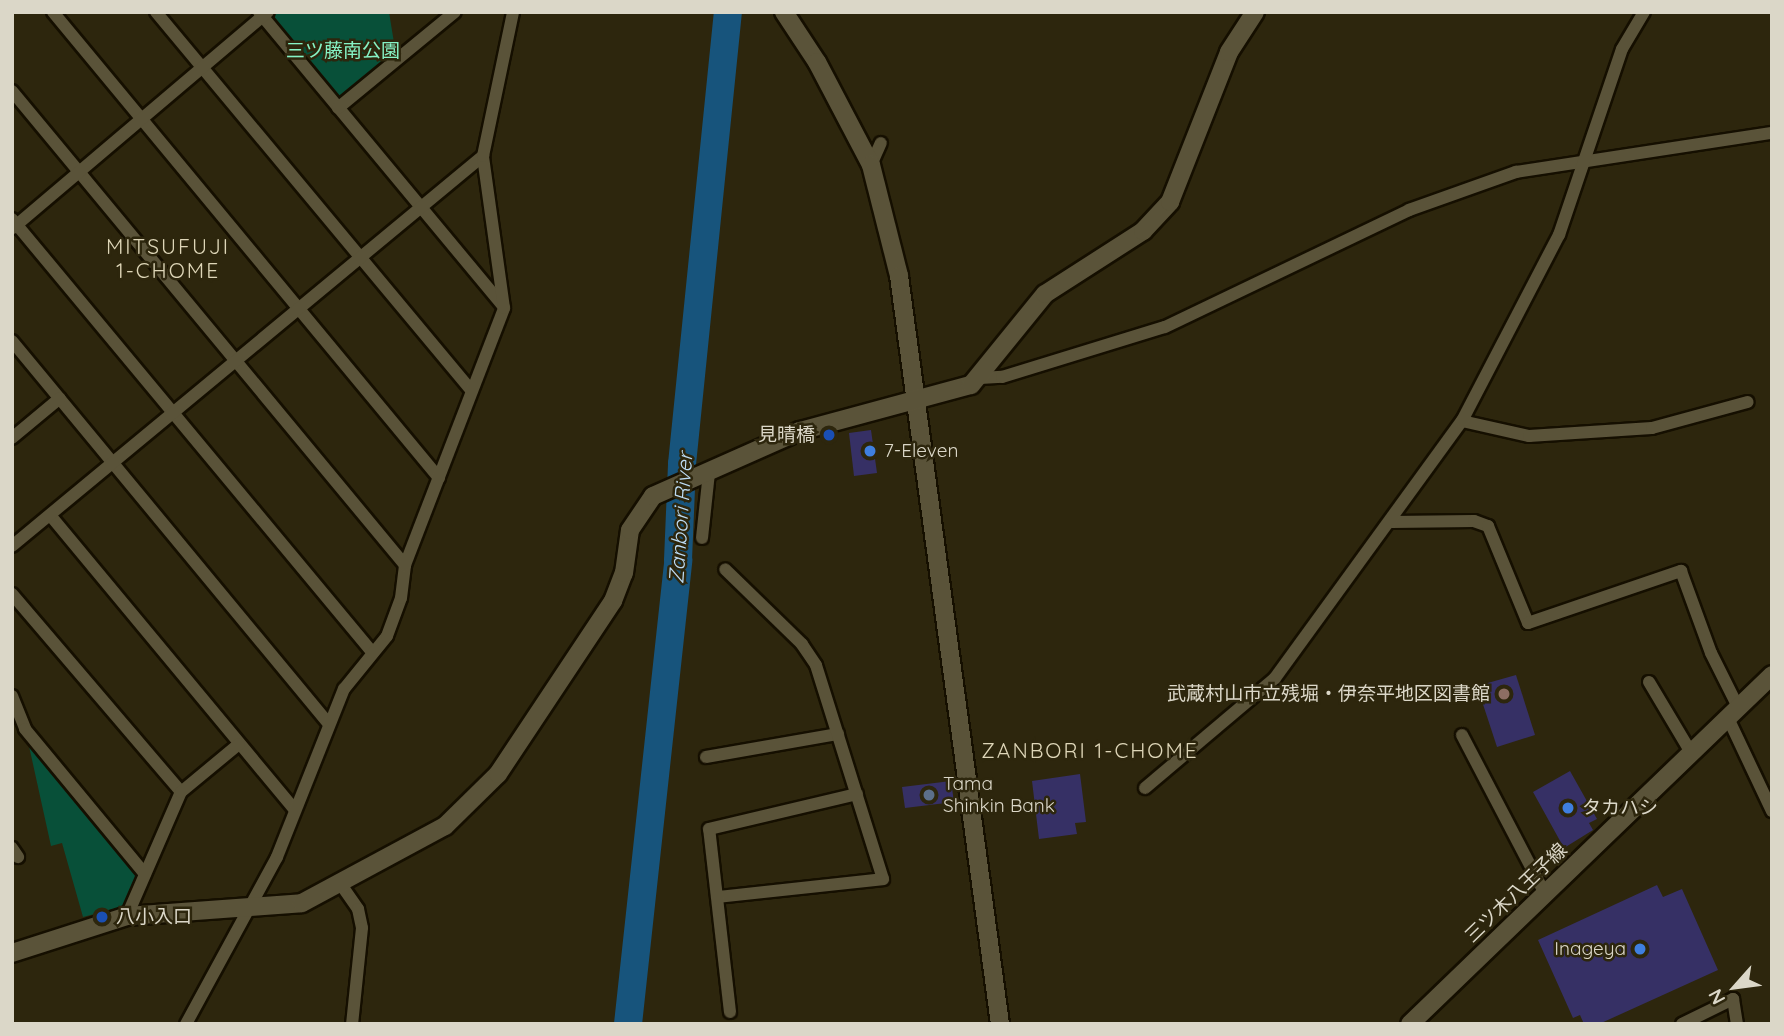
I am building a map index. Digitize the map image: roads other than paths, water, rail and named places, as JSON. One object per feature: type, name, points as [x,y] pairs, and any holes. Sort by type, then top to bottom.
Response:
[{"type":"street","points":[[53,12],[439,478]]},
{"type":"street","points":[[156,12],[472,391]]},
{"type":"street","points":[[338,108],[455,12]]},
{"type":"street","points":[[186,1024],[216,978],[245,910],[277,857],[344,689],[372,652],[394,616],[405,565],[504,308],[483,156],[513,12]]},
{"type":"street","points":[[784,12],[871,164],[899,275],[1000,1024]]},
{"type":"street","points":[[12,953],[127,916],[245,910],[302,903],[342,886],[428,838],[484,792],[612,601],[624,573],[630,530],[659,492],[800,430],[962,390],[980,378],[1045,294],[1143,231],[1170,202],[1229,52],[1255,12]]},
{"type":"street","points":[[1145,788],[1275,678],[1392,522],[1462,421],[1559,235],[1622,49],[1644,12]]},
{"type":"street","points":[[372,652],[175,413],[14,224],[81,174],[263,14],[504,308]]},
{"type":"street","points":[[12,91],[405,565]]},
{"type":"street","points":[[980,378],[1002,377],[1165,327],[1409,210],[1516,172],[1583,158],[1772,133]]},
{"type":"street","points":[[871,164],[881,143]]},
{"type":"street","points":[[12,546],[483,156]]},
{"type":"street","points":[[12,341],[116,462],[329,724]]},
{"type":"street","points":[[12,438],[60,398]]},
{"type":"street","points":[[1462,421],[1529,436],[1652,428],[1748,402]]},
{"type":"street","points":[[702,538],[707,472]]},
{"type":"street","points":[[51,515],[295,810]]},
{"type":"street","points":[[1392,522],[1474,521],[1488,526],[1528,623],[1681,571],[1772,811]]},
{"type":"street","points":[[719,897],[883,879],[838,734],[810,655],[724,569]]},
{"type":"street","points":[[12,594],[181,792]]},
{"type":"street","name":"三ツ木八王子線","points":[[1410,1024],[1771,676]]},
{"type":"street","points":[[1649,682],[1692,754]]},
{"type":"street","points":[[12,696],[25,729],[145,874]]},
{"type":"street","points":[[706,758],[838,734]]},
{"type":"street","points":[[1462,735],[1545,894]]},
{"type":"street","points":[[127,916],[181,792],[239,744]]},
{"type":"street","points":[[730,1012],[719,897],[709,829],[857,794]]},
{"type":"street","points":[[342,886],[358,909],[362,928],[352,1024]]},
{"type":"street","points":[[1682,1024],[1733,999],[1737,1024]]},
{"type":"waterway","name":"Zanbori River","points":[[628,1024],[678,560],[682,464],[728,12]]},
{"type":"place","name":"見晴橋","points":[[829,435]]},
{"type":"place","name":"7-Eleven","points":[[870,451]]},
{"type":"place","name":"武蔵村山市立残堀・伊奈平地区図書館","points":[[1504,694]]},
{"type":"place","name":"Tama Shinkin Bank","points":[[929,795]]},
{"type":"place","name":"タカハシ","points":[[1568,808]]},
{"type":"place","name":"八小入口","points":[[102,917]]},
{"type":"place","name":"Inageya","points":[[1640,949]]},
{"type":"district","name":"MITSUFUJI 1-CHOME","points":[[168,258]]},
{"type":"district","name":"ZANBORI 1-CHOME","points":[[1090,750]]},
{"type":"park label","name":"三ツ藤南公園","points":[[343,51]]}]
